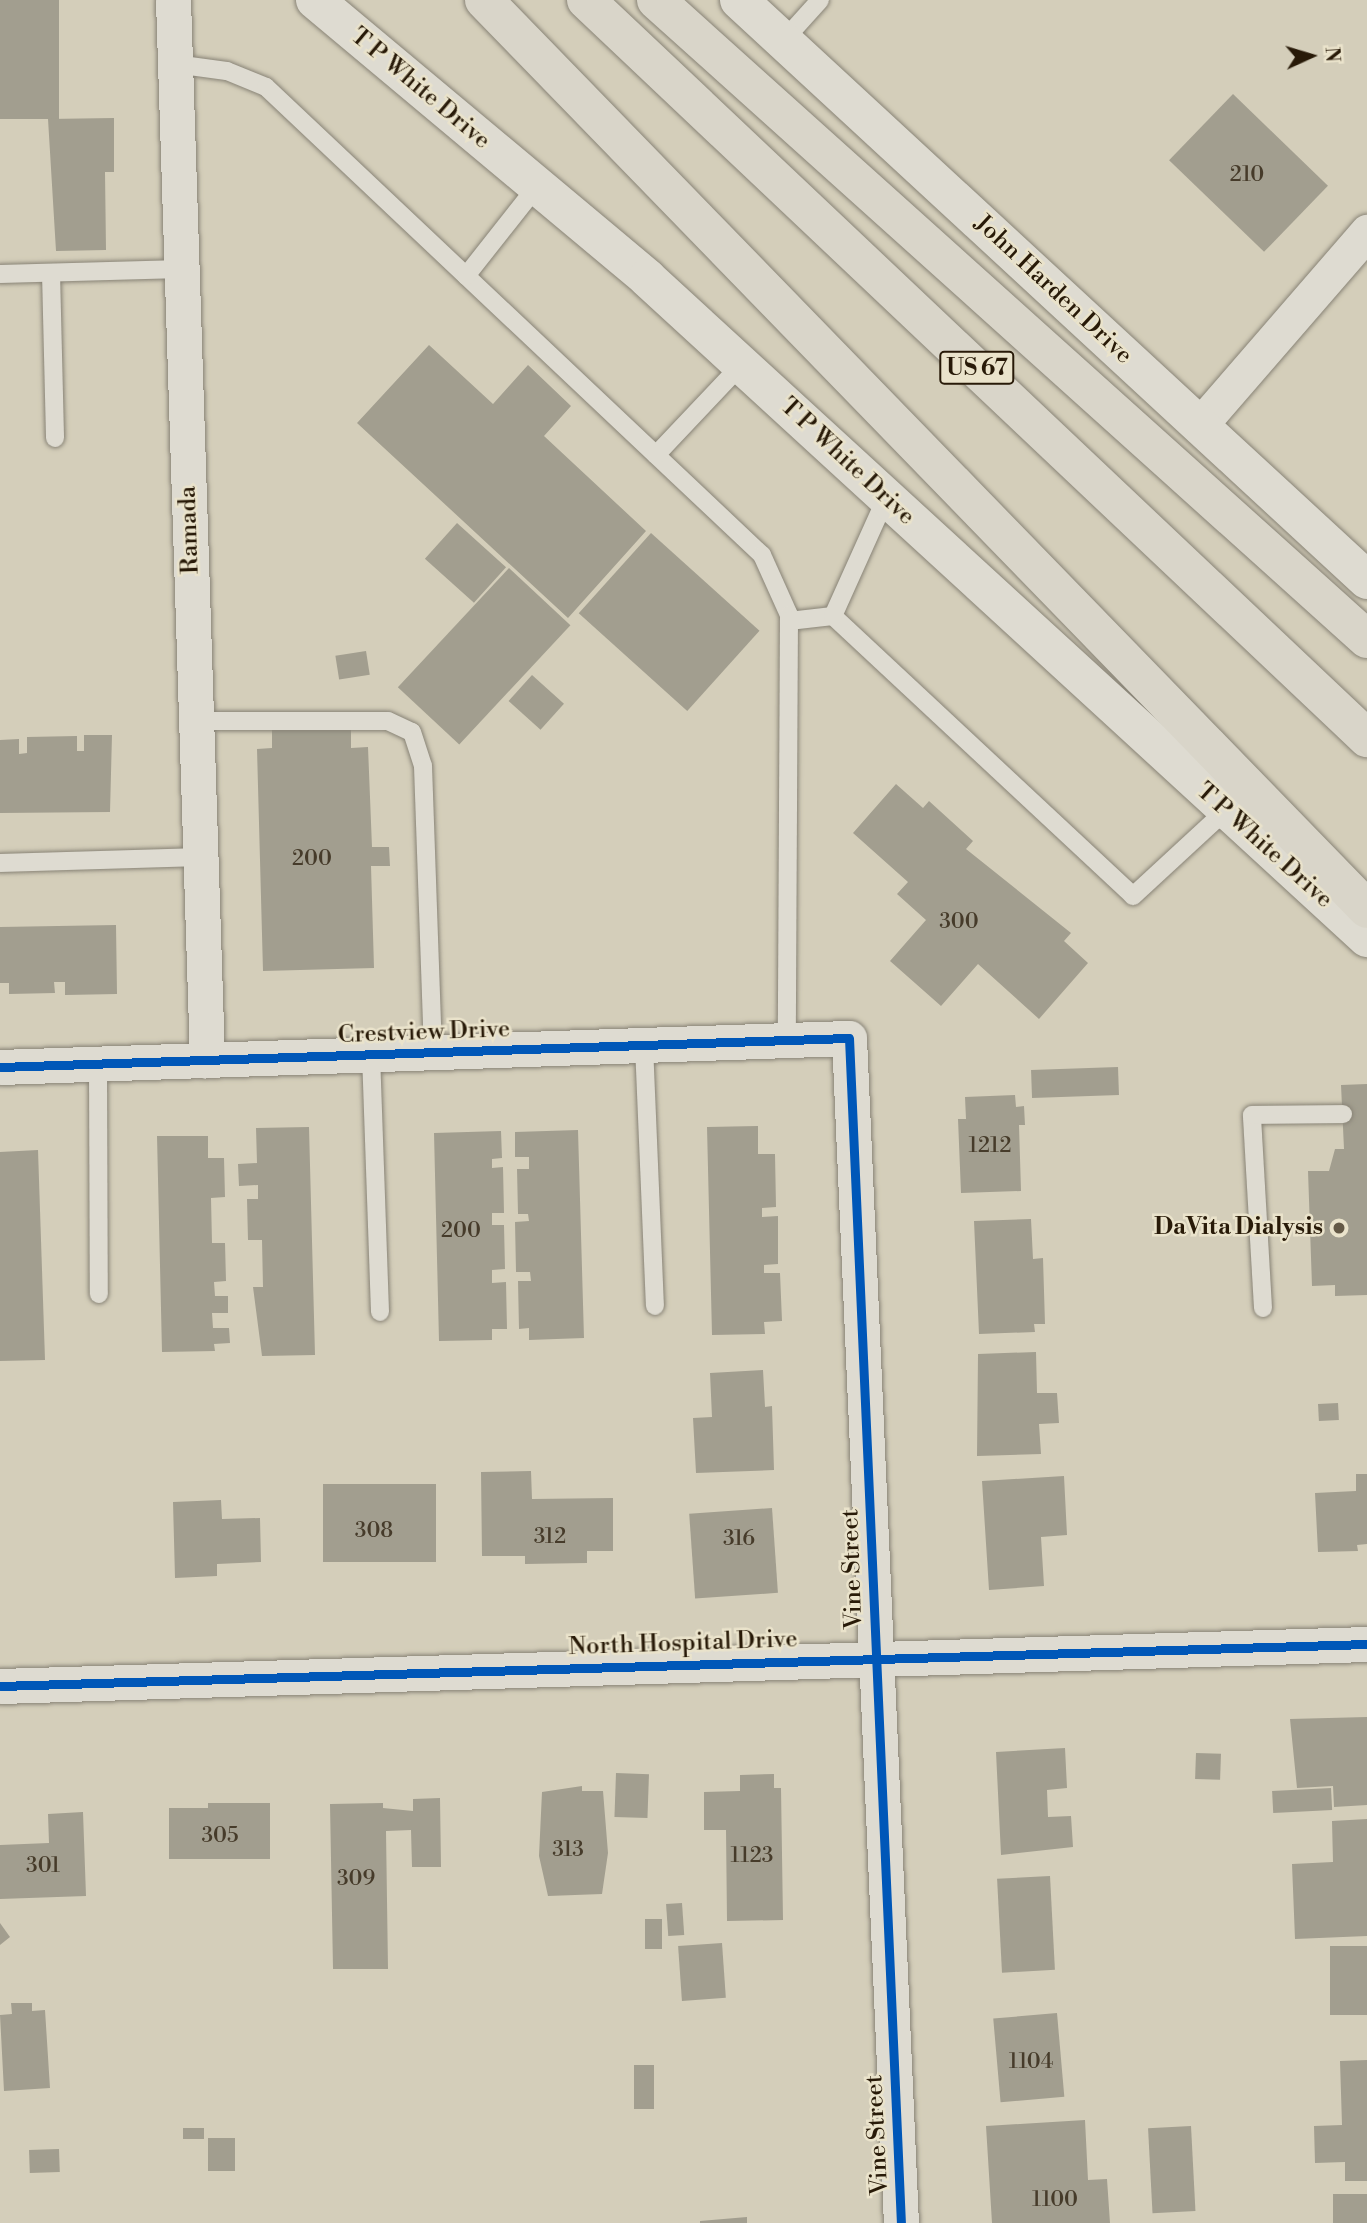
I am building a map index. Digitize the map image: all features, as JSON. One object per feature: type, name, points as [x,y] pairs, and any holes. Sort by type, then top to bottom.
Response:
[{"type":"highway","points":[[484,0],[1367,909]]},
{"type":"highway","name":"US 67","points":[[586,0],[1367,738]]},
{"type":"highway","name":"US 67","points":[[656,0],[1367,639]]},
{"type":"highway","points":[[665,0],[783,113]]},
{"type":"main road","name":"T P White Drive","points":[[315,0],[742,363],[1225,811],[1367,938]]},
{"type":"main road","name":"John Harden Drive","points":[[739,0],[1367,580]]},
{"type":"street","name":"Ramada","points":[[173,0],[207,1060]]},
{"type":"street","points":[[1199,426],[1367,232]]},
{"type":"street","name":"Crestview Drive","points":[[0,1067],[849,1038]]},
{"type":"street","name":"Vine Street","points":[[849,1038],[901,2223]]},
{"type":"street","name":"North Hospital Drive","points":[[0,1686],[1367,1644]]},
{"type":"lane","points":[[783,41],[820,0]]},
{"type":"lane","points":[[175,64],[227,71],[266,87],[762,555],[779,586],[789,621],[787,1041]]},
{"type":"lane","points":[[466,276],[537,186]]},
{"type":"lane","points":[[0,274],[182,269]]},
{"type":"lane","points":[[51,273],[55,438]]},
{"type":"lane","points":[[656,455],[742,363]]},
{"type":"lane","points":[[833,616],[886,498]]},
{"type":"lane","points":[[789,621],[833,616],[1133,896],[1225,811]]},
{"type":"lane","points":[[197,721],[388,721],[412,732],[423,766],[433,1052]]},
{"type":"lane","points":[[0,863],[201,857]]},
{"type":"lane","points":[[644,1045],[655,1306]]},
{"type":"lane","points":[[371,1054],[380,1312]]},
{"type":"lane","points":[[98,1064],[99,1294]]},
{"type":"lane","points":[[1263,1308],[1252,1115],[1343,1114]]},
{"type":"building","points":[[0,0],[59,0],[59,119],[0,119]]},
{"type":"building","points":[[1233,94],[1328,186],[1264,252],[1169,160]]},
{"type":"building","points":[[114,118],[114,172],[105,172],[106,250],[56,251],[48,119]]},
{"type":"building","points":[[429,345],[493,404],[528,365],[571,406],[544,436],[646,531],[568,618],[357,423]]},
{"type":"building","points":[[457,523],[506,567],[474,603],[425,559]]},
{"type":"building","points":[[651,533],[759,631],[687,711],[579,613]]},
{"type":"building","points":[[509,568],[570,625],[459,744],[398,687]]},
{"type":"building","points":[[366,651],[370,675],[339,680],[335,656]]},
{"type":"building","points":[[532,675],[564,704],[541,730],[509,701]]},
{"type":"building","points":[[351,724],[351,748],[368,747],[372,847],[389,847],[390,866],[371,866],[374,968],[263,971],[257,749],[272,748],[272,726]]},
{"type":"building","points":[[84,735],[112,735],[110,812],[0,813],[0,740],[19,739],[19,754],[27,753],[27,737],[77,736],[77,751],[84,751]]},
{"type":"building","points":[[896,784],[923,808],[929,801],[973,841],[966,849],[1071,933],[1064,941],[1088,963],[1039,1019],[978,964],[941,1006],[890,961],[926,920],[897,894],[908,882],[853,833]]},
{"type":"building","points":[[116,925],[117,994],[65,995],[65,982],[54,982],[55,993],[9,994],[9,983],[0,983],[0,927]]},
{"type":"building","points":[[1118,1067],[1119,1095],[1032,1098],[1031,1070]]},
{"type":"building","name":"DaVita Dialysis","points":[[1367,1084],[1367,1295],[1335,1296],[1335,1285],[1312,1286],[1308,1171],[1329,1171],[1335,1149],[1344,1149],[1341,1085]]},
{"type":"building","points":[[1015,1095],[1016,1107],[1024,1106],[1025,1125],[1019,1125],[1021,1191],[961,1193],[958,1119],[966,1119],[965,1097]]},
{"type":"building","points":[[758,1126],[758,1154],[775,1154],[776,1207],[762,1208],[762,1217],[778,1216],[778,1264],[764,1265],[764,1273],[780,1273],[782,1321],[764,1322],[765,1334],[712,1335],[707,1127]]},
{"type":"building","points":[[309,1127],[315,1355],[262,1356],[253,1287],[263,1287],[262,1240],[248,1240],[247,1199],[258,1199],[258,1185],[239,1186],[238,1164],[257,1163],[256,1128]]},
{"type":"building","points":[[578,1130],[584,1338],[529,1340],[529,1328],[519,1329],[518,1281],[531,1281],[530,1272],[516,1272],[515,1222],[529,1221],[528,1214],[518,1214],[517,1169],[529,1169],[529,1157],[515,1157],[515,1132]]},
{"type":"building","points":[[501,1131],[502,1158],[492,1159],[492,1168],[503,1167],[504,1213],[492,1213],[492,1225],[504,1225],[505,1269],[492,1270],[492,1283],[506,1282],[507,1329],[492,1329],[492,1340],[439,1341],[434,1133]]},
{"type":"building","points":[[157,1136],[208,1136],[208,1158],[224,1158],[225,1197],[211,1198],[212,1243],[225,1243],[226,1281],[214,1282],[215,1296],[228,1296],[228,1313],[212,1313],[213,1328],[229,1328],[230,1343],[214,1344],[215,1351],[162,1352]]},
{"type":"building","points":[[38,1150],[45,1360],[0,1361],[0,1152]]},
{"type":"building","points":[[1031,1219],[1033,1259],[1043,1258],[1045,1324],[1034,1324],[1035,1332],[979,1334],[974,1221]]},
{"type":"building","points":[[1036,1352],[1037,1393],[1057,1393],[1059,1423],[1039,1424],[1041,1454],[977,1456],[978,1354]]},
{"type":"building","points":[[763,1370],[765,1407],[772,1406],[774,1470],[696,1473],[693,1418],[712,1417],[710,1373]]},
{"type":"building","points":[[1338,1403],[1339,1420],[1319,1421],[1318,1404]]},
{"type":"building","points":[[531,1471],[532,1499],[613,1498],[613,1551],[587,1551],[587,1563],[525,1564],[525,1556],[482,1556],[481,1472]]},
{"type":"building","points":[[1356,1474],[1367,1474],[1367,1544],[1357,1545],[1358,1551],[1318,1552],[1315,1493],[1356,1491]]},
{"type":"building","points":[[1064,1476],[1067,1535],[1041,1537],[1044,1586],[989,1590],[982,1481]]},
{"type":"building","points":[[323,1484],[436,1484],[436,1562],[323,1562]]},
{"type":"building","points":[[221,1500],[222,1519],[260,1518],[261,1562],[217,1564],[217,1576],[175,1578],[173,1502]]},
{"type":"building","points":[[772,1508],[778,1593],[695,1599],[689,1514]]},
{"type":"building","points":[[1367,1717],[1367,1805],[1334,1807],[1333,1786],[1297,1788],[1290,1719]]},
{"type":"building","points":[[1065,1748],[1067,1788],[1047,1790],[1048,1817],[1071,1816],[1073,1847],[1001,1855],[996,1752]]},
{"type":"building","points":[[1196,1753],[1221,1754],[1220,1780],[1195,1779]]},
{"type":"building","points":[[616,1773],[649,1774],[647,1818],[614,1817]]},
{"type":"building","points":[[774,1774],[774,1788],[781,1788],[783,1920],[727,1921],[726,1830],[704,1830],[704,1792],[740,1791],[740,1775]]},
{"type":"building","points":[[582,1786],[582,1791],[603,1791],[608,1853],[602,1894],[548,1896],[539,1856],[542,1792]]},
{"type":"building","points":[[1331,1788],[1332,1810],[1273,1813],[1272,1791]]},
{"type":"building","points":[[440,1798],[441,1867],[412,1867],[411,1830],[386,1831],[388,1969],[333,1969],[330,1804],[383,1803],[383,1808],[413,1811],[413,1799]]},
{"type":"building","points":[[208,1803],[270,1803],[270,1859],[169,1859],[169,1808],[208,1808]]},
{"type":"building","points":[[83,1812],[86,1896],[0,1899],[0,1845],[49,1843],[48,1814]]},
{"type":"building","points":[[1367,1819],[1367,1936],[1295,1939],[1292,1864],[1333,1862],[1332,1821]]},
{"type":"building","points":[[1050,1876],[1055,1970],[1002,1973],[997,1879]]},
{"type":"building","points":[[682,1903],[684,1935],[668,1936],[666,1904]]},
{"type":"building","points":[[645,1919],[662,1919],[662,1949],[645,1949]]},
{"type":"building","points":[[0,1923],[10,1937],[0,1945]]},
{"type":"building","points":[[722,1943],[726,1998],[682,2001],[678,1946]]},
{"type":"building","points":[[1330,1946],[1367,1946],[1367,2015],[1330,2015]]},
{"type":"building","points":[[11,2003],[32,2003],[32,2011],[45,2010],[50,2088],[4,2091],[0,2015],[12,2014]]},
{"type":"building","points":[[1057,2013],[1064,2097],[1001,2102],[993,2019]]},
{"type":"building","points":[[1367,2060],[1367,2181],[1345,2181],[1345,2162],[1315,2163],[1314,2126],[1342,2125],[1340,2061]]},
{"type":"building","points":[[634,2065],[654,2065],[654,2109],[634,2109]]},
{"type":"building","points":[[1085,2120],[1088,2180],[1107,2179],[1110,2223],[992,2223],[986,2126]]},
{"type":"building","points":[[1191,2126],[1195,2211],[1153,2213],[1148,2128]]},
{"type":"building","points":[[183,2128],[204,2128],[204,2139],[183,2139]]},
{"type":"building","points":[[208,2138],[235,2138],[235,2171],[208,2171]]},
{"type":"building","points":[[59,2149],[60,2172],[30,2173],[29,2150]]},
{"type":"building","points":[[1333,2194],[1367,2194],[1367,2223],[1333,2223]]},
{"type":"building","points":[[747,2217],[747,2223],[700,2223],[700,2221]]},
{"type":"cycle path","points":[[0,1067],[849,1038],[901,2223]]},
{"type":"cycle path","points":[[0,1686],[1367,1644]]},
{"type":"place","name":"DaVita Dialysis","points":[[1339,1228]]}]
